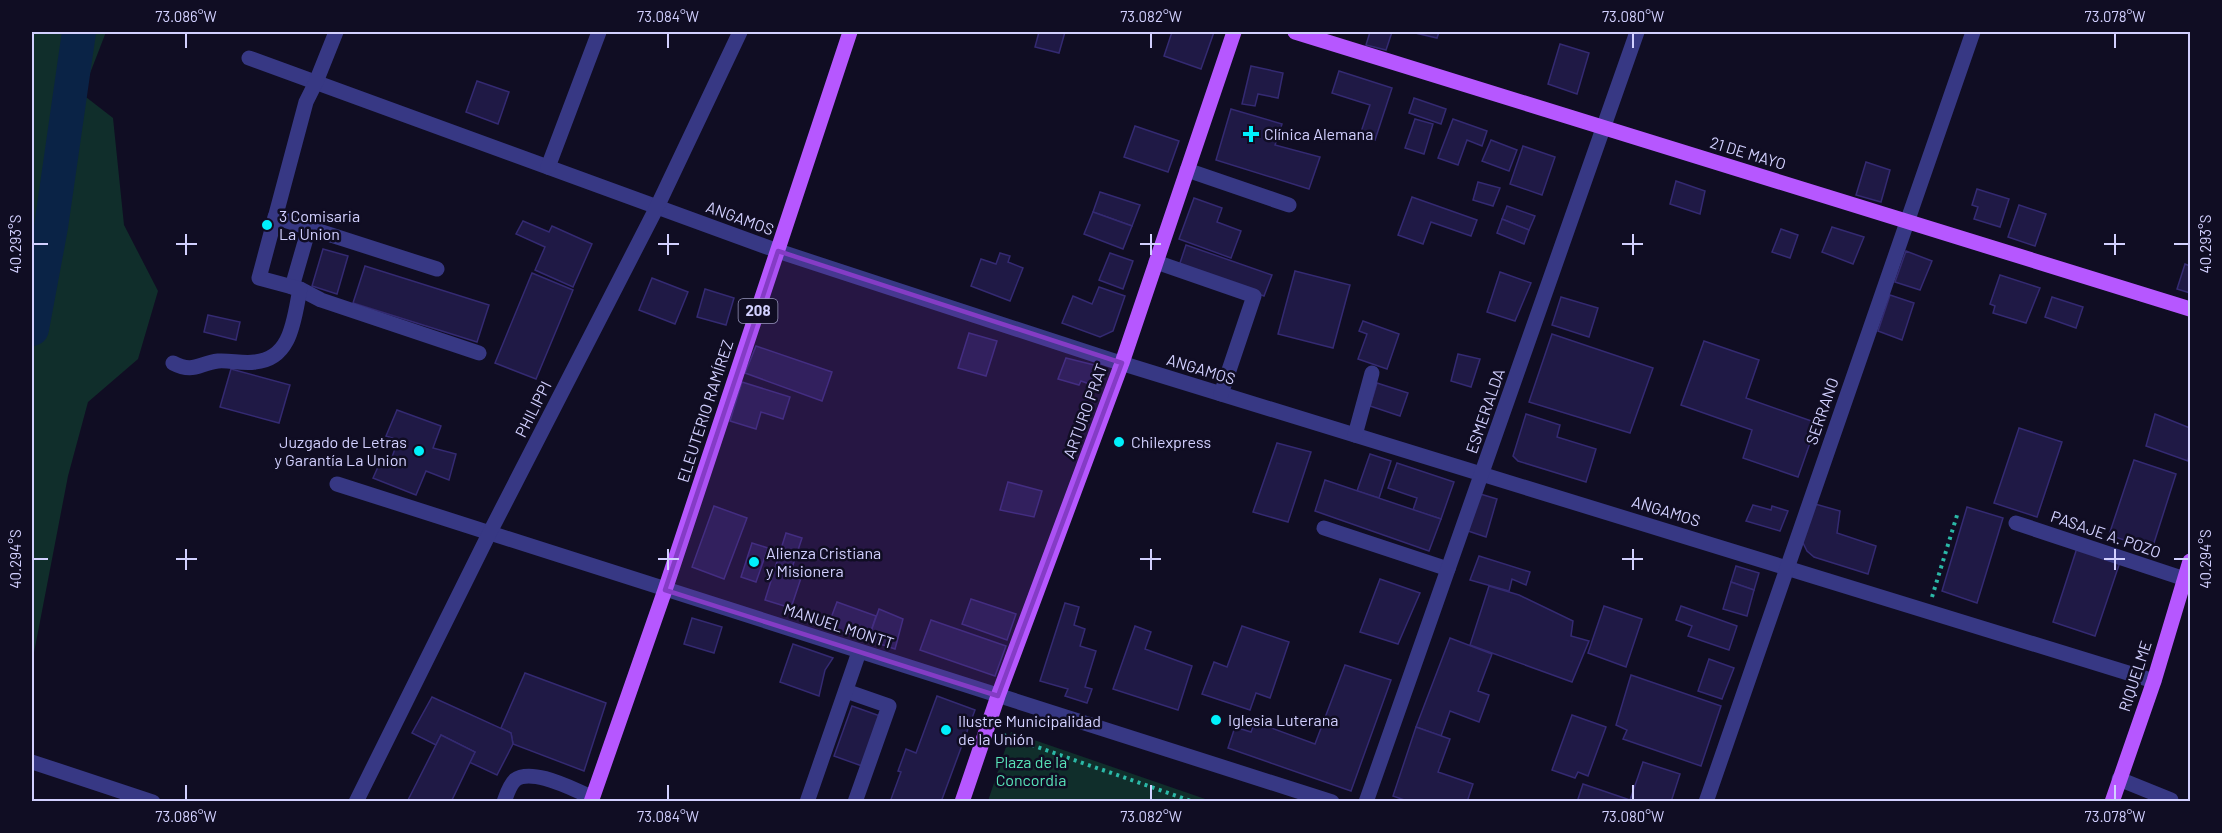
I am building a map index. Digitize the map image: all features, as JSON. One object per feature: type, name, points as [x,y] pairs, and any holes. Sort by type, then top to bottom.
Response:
[{"type":"main road","name":"ELEUTERIO RAMÍREZ","points":[[591,799],[664,590],[850,32]]},
{"type":"main road","name":"ARTURO PRAT","points":[[962,801],[998,696],[1122,363],[1234,32]]},
{"type":"main road","name":"21 DE MAYO","points":[[1295,32],[2190,309]]},
{"type":"main road","name":"RIQUELME","points":[[2112,801],[2154,681],[2190,561]]},
{"type":"street","points":[[336,32],[306,102],[258,278],[296,288],[321,300],[479,353]]},
{"type":"street","points":[[548,167],[600,32]]},
{"type":"street","name":"PHILIPPI","points":[[356,801],[489,534],[657,207],[740,32]]},
{"type":"street","name":"ESMERALDA","points":[[1366,801],[1637,32]]},
{"type":"street","name":"SERRANO","points":[[1706,801],[1972,32]]},
{"type":"street","name":"ANGAMOS","points":[[249,58],[778,251],[1221,394],[2154,681]]},
{"type":"street","points":[[1187,170],[1289,205]]},
{"type":"street","points":[[275,217],[437,269]]},
{"type":"street","points":[[173,363],[187,369],[194,369],[215,362],[250,363],[268,359],[282,349],[290,335],[296,288],[309,228]]},
{"type":"street","points":[[1156,262],[1254,296],[1221,394]]},
{"type":"street","points":[[1354,435],[1372,373]]},
{"type":"street","name":"MANUEL MONTT","points":[[337,484],[1332,801]]},
{"type":"street","name":"PASAJE A. POZO","points":[[2016,523],[2185,579]]},
{"type":"street","points":[[1324,528],[1448,569]]},
{"type":"street","points":[[807,801],[859,652]]},
{"type":"street","points":[[846,691],[889,706],[855,801]]},
{"type":"street","points":[[32,762],[153,801]]},
{"type":"street","points":[[504,801],[509,788],[516,780],[526,776],[539,776],[591,799]]},
{"type":"street","points":[[2119,779],[2170,801]]},
{"type":"path","points":[[1929,607],[1958,512]]},
{"type":"path","points":[[1003,735],[1194,801]]},
{"type":"highlighted area","points":[[778,251],[1122,363],[998,696],[665,590]]},
{"type":"green space","points":[[32,32],[106,32],[82,94],[113,118],[124,225],[158,291],[138,359],[88,402],[68,476],[32,663]]},
{"type":"green space","name":"Plaza de la Concordia","points":[[1011,732],[1211,801],[988,801]]},
{"type":"building","points":[[1039,32],[1065,32],[1059,53],[1035,47]]},
{"type":"building","points":[[1172,32],[1214,32],[1201,69],[1164,56]]},
{"type":"building","points":[[1370,32],[1392,32],[1386,50],[1366,45]]},
{"type":"building","points":[[1411,32],[1439,32],[1437,38]]},
{"type":"building","points":[[1560,44],[1589,53],[1577,94],[1548,84]]},
{"type":"building","points":[[1251,66],[1283,73],[1278,98],[1258,94],[1255,106],[1242,104]]},
{"type":"building","points":[[1339,71],[1392,88],[1375,140],[1360,135],[1370,105],[1332,93]]},
{"type":"building","points":[[477,81],[509,92],[498,124],[466,112]]},
{"type":"building","points":[[1414,98],[1446,109],[1441,124],[1409,113]]},
{"type":"building","points":[[1231,109],[1282,124],[1275,145],[1320,157],[1309,189],[1216,160]]},
{"type":"building","points":[[1415,119],[1433,124],[1424,154],[1405,148]]},
{"type":"building","points":[[1453,119],[1487,131],[1482,146],[1467,140],[1458,165],[1438,158]]},
{"type":"building","points":[[1135,126],[1179,141],[1168,172],[1124,157]]},
{"type":"building","points":[[1491,140],[1517,150],[1509,171],[1482,161]]},
{"type":"building","points":[[1523,146],[1555,157],[1542,195],[1510,184]]},
{"type":"building","points":[[1866,162],[1890,170],[1881,202],[1856,195]]},
{"type":"building","points":[[1676,181],[1705,191],[1700,214],[1670,204]]},
{"type":"building","points":[[1478,182],[1500,188],[1493,206],[1473,200]]},
{"type":"building","points":[[1977,189],[2009,199],[2000,227],[1974,219],[1978,207],[1972,205]]},
{"type":"building","points":[[1100,192],[1140,205],[1132,226],[1093,212]]},
{"type":"building","points":[[1412,197],[1477,220],[1471,236],[1431,222],[1423,244],[1398,235]]},
{"type":"building","points":[[1194,198],[1222,208],[1217,222],[1241,231],[1231,258],[1179,239]]},
{"type":"building","points":[[2019,205],[2046,214],[2035,246],[2008,237]]},
{"type":"building","points":[[1507,206],[1535,216],[1529,230],[1502,219]]},
{"type":"building","points":[[1093,212],[1132,226],[1123,249],[1084,234]]},
{"type":"building","points":[[1502,219],[1529,230],[1524,244],[1497,233]]},
{"type":"building","points":[[523,221],[549,232],[552,226],[592,244],[573,287],[535,270],[545,247],[516,234]]},
{"type":"building","points":[[1832,227],[1864,237],[1853,264],[1822,252]]},
{"type":"building","points":[[1781,229],[1798,235],[1790,258],[1772,252]]},
{"type":"building","points":[[1186,245],[1272,275],[1264,296],[1179,266]]},
{"type":"building","points":[[323,249],[348,256],[337,294],[312,286]]},
{"type":"building","points":[[1906,251],[1932,261],[1920,290],[1895,282]]},
{"type":"building","points":[[1000,253],[1010,256],[1008,262],[1023,268],[1010,301],[971,286],[981,259],[996,264]]},
{"type":"building","points":[[1110,253],[1133,261],[1123,289],[1099,280]]},
{"type":"building","points":[[2185,264],[2190,266],[2190,293],[2177,289]]},
{"type":"building","points":[[365,266],[489,305],[477,342],[353,303]]},
{"type":"building","points":[[1295,271],[1350,285],[1333,348],[1278,334]]},
{"type":"building","points":[[1500,272],[1531,283],[1515,321],[1487,312]]},
{"type":"building","points":[[532,273],[573,290],[536,379],[495,363]]},
{"type":"building","points":[[2000,275],[2040,288],[2026,323],[1993,313],[1995,306],[1990,304]]},
{"type":"building","points":[[652,278],[688,292],[675,324],[639,310]]},
{"type":"building","points":[[1099,287],[1125,296],[1113,331],[1100,337],[1062,323],[1073,296],[1092,304]]},
{"type":"building","points":[[705,289],[734,298],[726,325],[697,317]]},
{"type":"building","points":[[1890,295],[1914,303],[1902,340],[1878,331]]},
{"type":"building","points":[[1561,297],[1598,308],[1589,337],[1552,325]]},
{"type":"building","points":[[2052,297],[2083,307],[2076,328],[2045,317]]},
{"type":"building","points":[[208,315],[240,322],[236,340],[204,332]]},
{"type":"building","points":[[1363,321],[1399,334],[1387,369],[1358,359],[1367,334],[1359,331]]},
{"type":"building","points":[[969,333],[997,341],[986,376],[958,368]]},
{"type":"building","points":[[1552,334],[1653,368],[1630,433],[1529,402]]},
{"type":"building","points":[[1704,341],[1759,360],[1746,398],[1817,423],[1798,477],[1743,458],[1752,430],[1681,405]]},
{"type":"building","points":[[756,346],[832,372],[822,401],[745,373]]},
{"type":"building","points":[[1458,354],[1480,359],[1471,387],[1451,381]]},
{"type":"building","points":[[1066,358],[1094,365],[1098,374],[1095,386],[1081,381],[1079,385],[1058,379]]},
{"type":"building","points":[[231,369],[290,385],[279,423],[220,407]]},
{"type":"building","points":[[742,382],[790,397],[783,419],[761,412],[756,429],[730,421]]},
{"type":"building","points":[[1377,383],[1408,393],[1400,416],[1370,406]]},
{"type":"building","name":"Juzgado de Letras y Garantía La Union","points":[[397,410],[441,426],[433,448],[456,454],[449,480],[426,471],[416,495],[373,478],[382,458],[391,460],[398,440],[386,436]]},
{"type":"building","points":[[1526,414],[1560,425],[1557,437],[1596,449],[1586,482],[1518,461],[1513,456]]},
{"type":"building","points":[[2155,414],[2190,428],[2188,461],[2146,446]]},
{"type":"building","points":[[2019,428],[2062,442],[2037,517],[1994,503]]},
{"type":"building","points":[[1277,443],[1311,452],[1288,522],[1253,512]]},
{"type":"building","points":[[1370,454],[1391,461],[1379,498],[1357,491]]},
{"type":"building","points":[[2134,460],[2176,474],[2152,549],[2109,535]]},
{"type":"building","points":[[1397,463],[1454,482],[1441,519],[1413,510],[1417,498],[1388,488]]},
{"type":"building","points":[[1325,480],[1441,519],[1429,551],[1315,511]]},
{"type":"building","points":[[1008,482],[1042,491],[1034,517],[1000,510]]},
{"type":"building","points":[[1477,493],[1497,499],[1486,537],[1465,530]]},
{"type":"building","points":[[1815,504],[1840,511],[1837,533],[1876,546],[1868,574],[1814,557],[1807,551],[1802,541]]},
{"type":"building","points":[[1753,505],[1771,510],[1772,506],[1788,511],[1780,531],[1746,521]]},
{"type":"building","points":[[714,506],[747,518],[724,579],[692,567]]},
{"type":"building","points":[[1967,507],[2003,518],[1977,603],[1942,591]]},
{"type":"building","points":[[786,533],[802,538],[790,574],[801,578],[791,608],[765,600]]},
{"type":"building","name":"Alienza Cristiana y Misionera","points":[[752,543],[768,548],[756,582],[741,577]]},
{"type":"building","points":[[2077,548],[2120,562],[2095,636],[2053,622]]},
{"type":"building","points":[[1479,556],[1530,572],[1526,585],[1512,579],[1509,591],[1470,580]]},
{"type":"building","points":[[1736,566],[1759,573],[1754,590],[1731,582]]},
{"type":"building","points":[[1380,579],[1420,593],[1398,644],[1360,632]]},
{"type":"building","points":[[1731,582],[1754,590],[1747,616],[1723,609]]},
{"type":"building","points":[[1489,586],[1519,595],[1573,621],[1571,636],[1589,641],[1572,682],[1470,645]]},
{"type":"building","points":[[971,599],[1016,614],[1007,640],[962,624]]},
{"type":"building","points":[[837,602],[876,616],[868,640],[828,626]]},
{"type":"building","points":[[1065,603],[1079,607],[1074,625],[1085,629],[1080,646],[1096,651],[1085,687],[1092,689],[1087,703],[1065,696],[1068,689],[1040,681]]},
{"type":"building","points":[[1604,606],[1642,619],[1626,667],[1588,653]]},
{"type":"building","points":[[1681,606],[1737,626],[1729,650],[1688,636],[1692,626],[1676,620]]},
{"type":"building","points":[[879,609],[903,619],[895,649],[868,640]]},
{"type":"building","points":[[692,618],[722,627],[714,653],[684,644]]},
{"type":"building","points":[[931,620],[1006,646],[995,676],[920,650]]},
{"type":"building","points":[[1135,626],[1151,632],[1145,649],[1192,666],[1178,710],[1113,689]]},
{"type":"building","name":"Iglesia Luterana","points":[[1242,626],[1289,642],[1270,698],[1256,693],[1250,710],[1202,694],[1214,662],[1227,667]]},
{"type":"building","points":[[1450,638],[1492,654],[1478,691],[1489,695],[1479,722],[1450,711],[1441,736],[1416,727]]},
{"type":"building","points":[[793,644],[833,658],[825,670],[819,696],[780,682]]},
{"type":"building","points":[[1709,659],[1734,668],[1722,699],[1698,691]]},
{"type":"building","points":[[1345,665],[1391,680],[1351,791],[1228,748],[1235,727],[1251,732],[1255,722],[1315,744]]},
{"type":"building","points":[[525,673],[606,703],[584,771],[513,744],[511,733],[501,728]]},
{"type":"building","points":[[1631,675],[1721,706],[1701,766],[1623,739],[1627,730],[1616,725]]},
{"type":"building","name":"Ilustre Municipalidad de la Unión","points":[[937,696],[975,710],[941,802],[890,802],[901,772],[898,771],[906,749],[916,753]]},
{"type":"building","points":[[432,697],[511,733],[513,744],[497,775],[469,762],[475,752],[441,735],[436,745],[412,733]]},
{"type":"building","points":[[852,706],[880,716],[862,766],[834,756]]},
{"type":"building","points":[[1572,715],[1606,727],[1588,776],[1578,772],[1575,778],[1552,770]]},
{"type":"building","points":[[1416,727],[1450,739],[1438,772],[1473,784],[1467,802],[1410,802],[1393,796]]},
{"type":"building","points":[[441,735],[475,752],[451,802],[407,802]]},
{"type":"building","points":[[1643,762],[1680,774],[1671,802],[1577,802],[1583,784],[1630,800]]},
{"type":"waterway","points":[[32,329],[51,227],[79,32]]},
{"type":"place","name":"Clínica Alemana","points":[[1251,134]]},
{"type":"place","name":"3 Comisaria La Union","points":[[267,225]]},
{"type":"place","name":"Chilexpress","points":[[1119,442]]},
{"type":"place","name":"Juzgado de Letras y Garantía La Union","points":[[419,451]]},
{"type":"place","name":"Alienza Cristiana y Misionera","points":[[754,562]]},
{"type":"place","name":"Iglesia Luterana","points":[[1216,720]]},
{"type":"place","name":"Ilustre Municipalidad de la Unión","points":[[946,730]]}]
